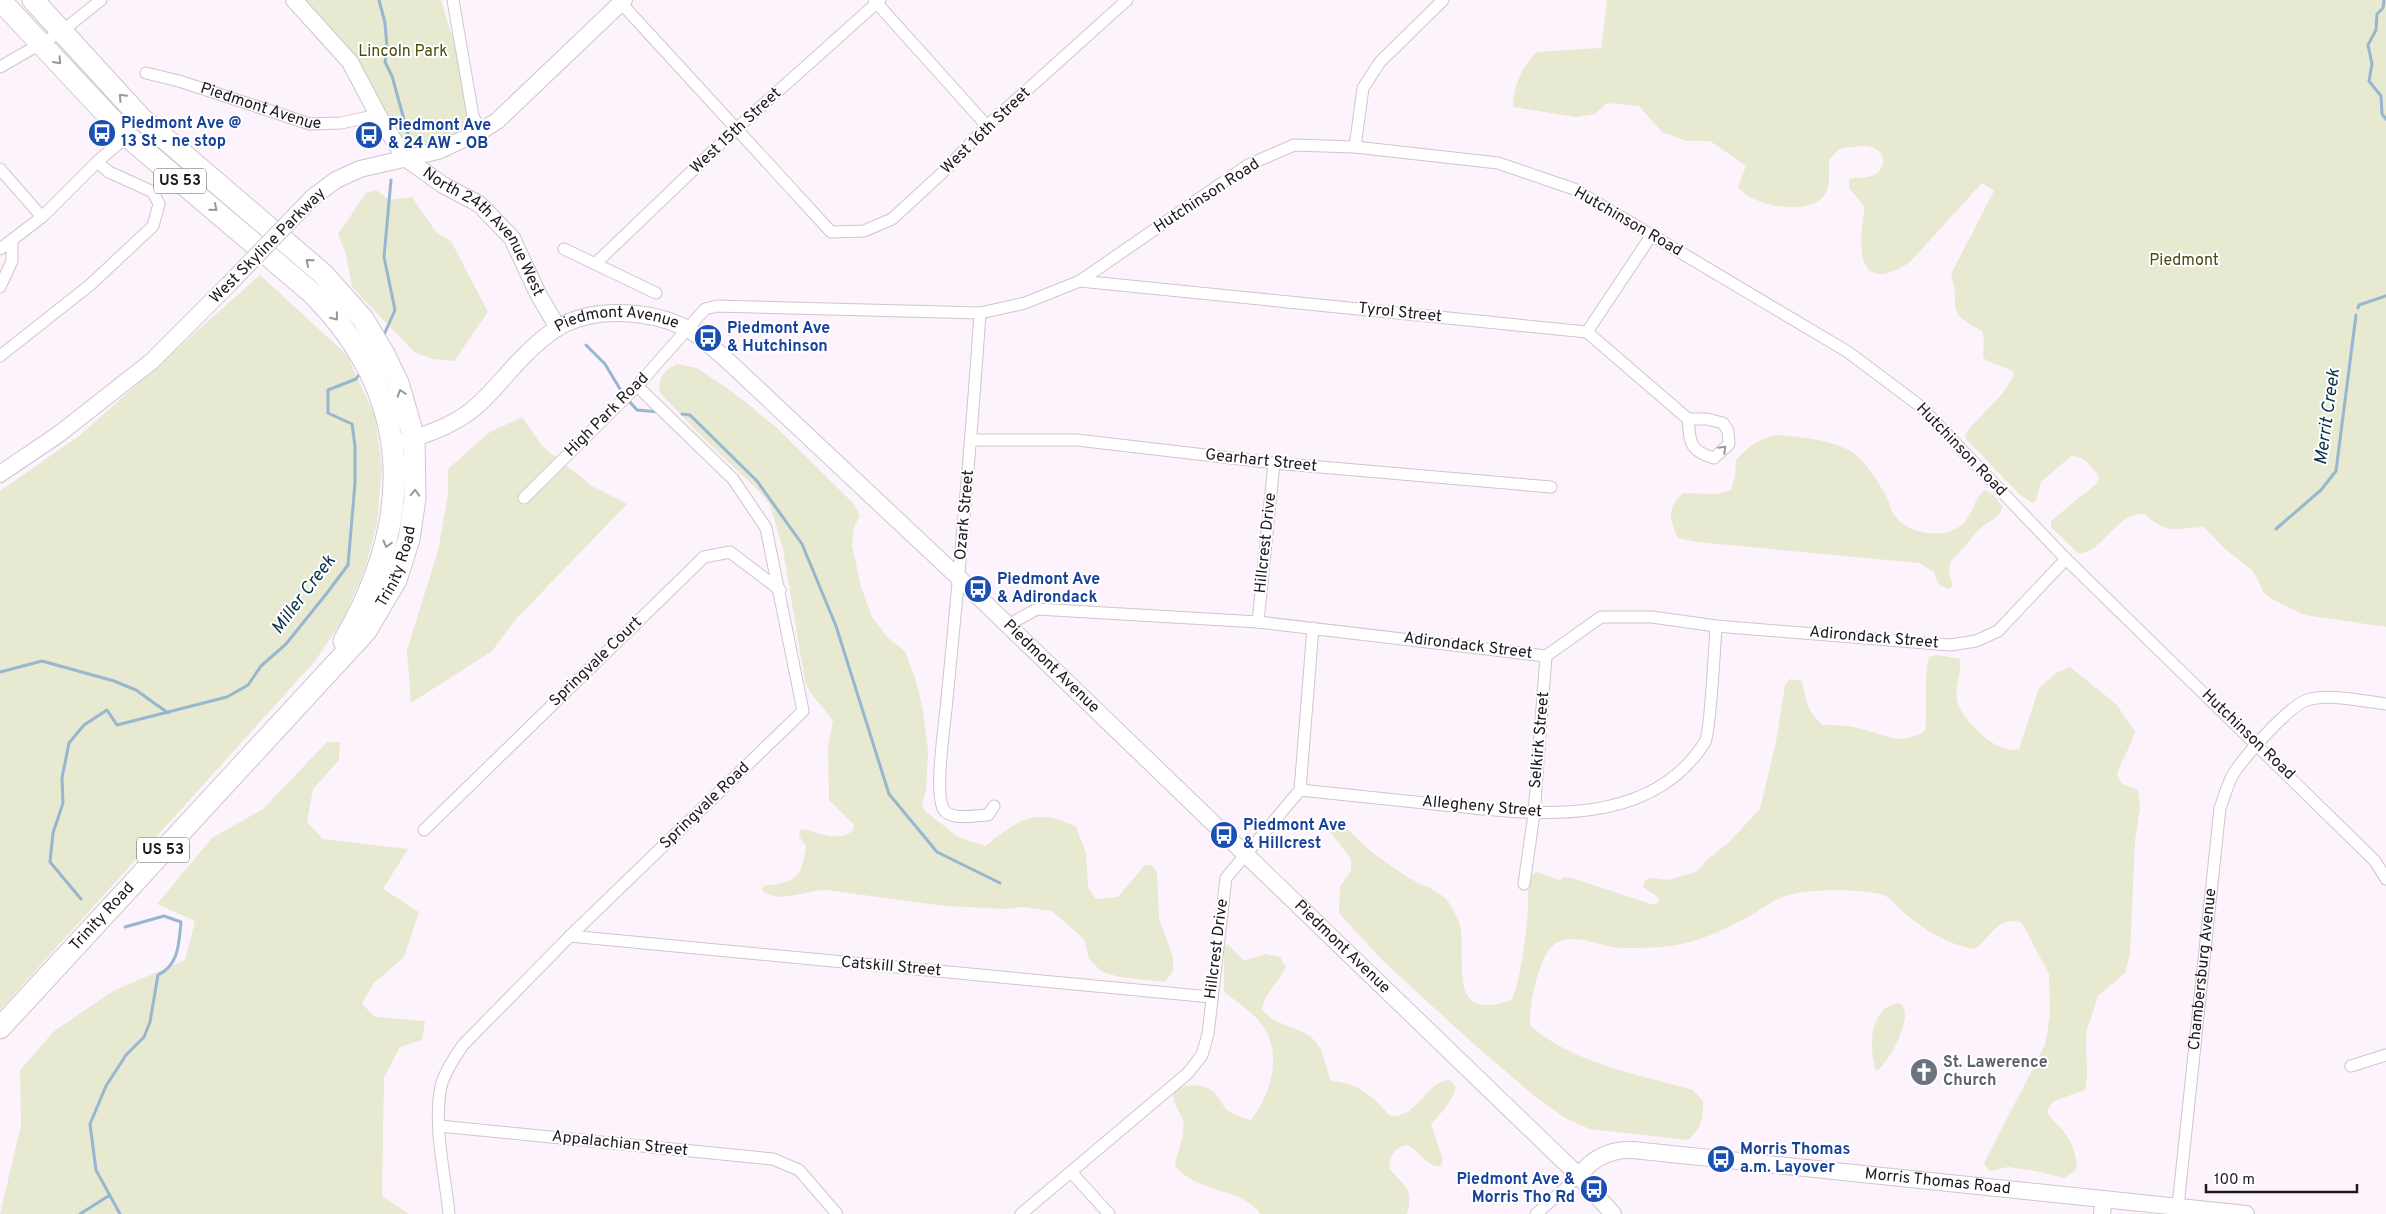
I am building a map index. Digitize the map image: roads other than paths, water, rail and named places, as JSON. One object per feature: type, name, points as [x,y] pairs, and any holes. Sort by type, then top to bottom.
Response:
[{"type":"highway","name":"US 53","points":[[0,0],[127,136],[312,293],[347,332],[372,354],[398,383],[414,438]]},
{"type":"highway","name":"US 53","points":[[33,0],[142,119],[323,274],[363,319],[392,444]]},
{"type":"highway","name":"Trinity Road","points":[[0,1028],[366,631],[396,580],[414,518],[416,474],[414,438]]},
{"type":"highway","name":"Trinity Road","points":[[326,673],[361,609],[383,559],[393,515],[392,444]]},
{"type":"main road","name":"North 24th Avenue West","points":[[294,0],[350,62],[378,115],[404,158],[443,185],[479,204],[512,238],[538,294],[558,328]]},
{"type":"main road","name":"West Skyline Parkway","points":[[0,474],[66,429],[152,361],[313,197],[336,180],[360,169],[438,151],[481,131],[497,121],[623,1]]},
{"type":"main road","name":"Piedmont Avenue","points":[[392,444],[414,438],[452,423],[472,410],[528,352],[558,328],[594,316],[633,313],[656,317],[687,329],[728,361],[959,578],[1245,856],[1579,1176],[1613,1214]]},
{"type":"main road","name":"Morris Thomas Road","points":[[1579,1176],[1589,1164],[1608,1152],[1634,1150],[2103,1206],[2178,1206],[2246,1214]]},
{"type":"street","points":[[0,67],[61,32],[101,0]]},
{"type":"street","points":[[453,0],[472,116],[481,131]]},
{"type":"street","name":"West 16th Street","points":[[737,128],[830,232],[864,231],[892,219],[942,174],[987,126],[1127,0]]},
{"type":"street","points":[[1355,147],[1363,88],[1380,62],[1443,0]]},
{"type":"street","points":[[623,1],[737,128]]},
{"type":"street","points":[[876,1],[987,126]]},
{"type":"street","name":"West 15th Street","points":[[595,264],[737,128],[876,1]]},
{"type":"street","name":"Piedmont Avenue","points":[[146,74],[179,82],[310,124],[341,123],[378,115]]},
{"type":"street","points":[[0,249],[42,217],[97,162],[127,136],[142,119]]},
{"type":"street","name":"Hutchinson Road","points":[[687,329],[706,309],[717,306],[980,313],[1025,303],[1080,281],[1248,165],[1294,145],[1355,147],[1498,163],[1574,189],[1848,352],[1920,406],[2066,559],[2375,861],[2386,880]]},
{"type":"street","points":[[0,356],[90,285],[153,226],[158,204],[153,192],[109,172],[97,162]]},
{"type":"street","points":[[0,169],[42,217]]},
{"type":"street","points":[[1651,236],[1586,332],[1688,418]]},
{"type":"street","points":[[0,287],[12,261],[12,240]]},
{"type":"street","points":[[564,249],[656,294]]},
{"type":"street","name":"Tyrol Street","points":[[1080,281],[1586,332]]},
{"type":"street","name":"Ozark Street","points":[[980,313],[971,440],[942,750],[940,796],[943,809],[949,815],[988,814],[994,806]]},
{"type":"street","name":"High Park Road","points":[[524,498],[637,386],[687,329]]},
{"type":"street","name":"Springvale Road","points":[[449,1214],[439,1126],[442,1086],[450,1064],[463,1044],[570,936],[803,711],[766,528],[733,480],[637,386]]},
{"type":"street","name":"Gearhart Street","points":[[971,440],[1077,440],[1274,464],[1551,487]]},
{"type":"street","name":"Hillcrest Drive","points":[[1258,622],[1274,464]]},
{"type":"street","name":"Springvale Court","points":[[424,830],[704,557],[730,552],[780,590]]},
{"type":"street","name":"Adirondack Street","points":[[1008,625],[1036,609],[1258,622],[1546,656],[1601,617],[1652,618],[1716,626],[1950,645],[1976,641],[1998,632],[2066,559]]},
{"type":"street","name":"Allegheny Street","points":[[1300,790],[1534,814],[1605,808],[1644,796],[1680,771],[1706,741],[1716,626]]},
{"type":"street","points":[[1300,790],[1313,628]]},
{"type":"street","name":"Selkirk Street","points":[[1524,884],[1534,814],[1546,656]]},
{"type":"street","name":"Chambersburg Avenue","points":[[2178,1206],[2220,808],[2235,771],[2276,724],[2298,704],[2309,699],[2326,698],[2386,704]]},
{"type":"street","name":"Hillcrest Drive","points":[[1021,1214],[1188,1073],[1202,1055],[1208,1034],[1226,878],[1300,790]]},
{"type":"street","name":"Catskill Street","points":[[570,936],[1211,997]]},
{"type":"street","points":[[2352,1066],[2386,1055]]},
{"type":"street","name":"Appalachian Street","points":[[439,1126],[772,1159],[799,1170],[837,1214]]},
{"type":"street","points":[[1071,1172],[1109,1214]]},
{"type":"street","points":[[1536,1214],[1579,1176]]},
{"type":"waterway","name":"Miller Creek","points":[[379,0],[385,23],[387,47],[385,62],[392,76],[408,134]]},
{"type":"waterway","name":"Merrit Creek","points":[[2384,0],[2383,8],[2377,14],[2376,30],[2368,45],[2372,64],[2369,81],[2381,96],[2382,114],[2386,119]]},
{"type":"waterway","name":"Miller Creek","points":[[383,337],[395,310],[384,257],[391,180]]},
{"type":"waterway","name":"Merrit Creek","points":[[2358,308],[2359,305],[2386,296]]},
{"type":"waterway","name":"Merrit Creek","points":[[2276,529],[2321,490],[2336,471],[2356,315]]},
{"type":"waterway","points":[[586,345],[605,364],[620,389]]},
{"type":"waterway","name":"Miller Creek","points":[[81,899],[50,862],[53,833],[63,803],[62,778],[69,743],[84,725],[107,710],[117,725],[227,697],[248,685],[261,666],[286,644],[327,593],[348,565],[355,483],[355,446],[352,424],[328,413],[328,390],[356,379],[361,372]]},
{"type":"waterway","points":[[630,402],[637,410],[659,412]]},
{"type":"waterway","points":[[682,414],[690,415],[757,481],[802,544],[836,626],[889,794],[937,852],[1000,883]]},
{"type":"waterway","points":[[0,672],[42,661],[114,681],[136,690],[168,713]]},
{"type":"waterway","name":"Miller Creek","points":[[120,1214],[96,1170],[90,1124],[106,1086],[126,1055],[144,1037],[150,1022],[158,975],[165,971],[177,953],[181,922],[164,916],[125,927]]},
{"type":"waterway","points":[[80,1214],[110,1195]]},
{"type":"place","name":"Piedmont Ave @ 13 St - ne stop","points":[[102,133]]},
{"type":"place","name":"Piedmont Ave & 24 AW - OB","points":[[369,135]]},
{"type":"place","name":"Piedmont Ave & Hutchinson","points":[[708,338]]},
{"type":"place","name":"Piedmont Ave & Adirondack","points":[[978,589]]},
{"type":"place","name":"Piedmont Ave & Hillcrest","points":[[1224,835]]},
{"type":"place","name":"St. Lawerence Church","points":[[1924,1072]]},
{"type":"place","name":"Morris Thomas a.m. Layover","points":[[1721,1159]]},
{"type":"place","name":"Piedmont Ave & Morris Tho Rd","points":[[1594,1189]]},
{"type":"park label","name":"Lincoln Park","points":[[403,52]]},
{"type":"park label","name":"Piedmont","points":[[2184,261]]}]
